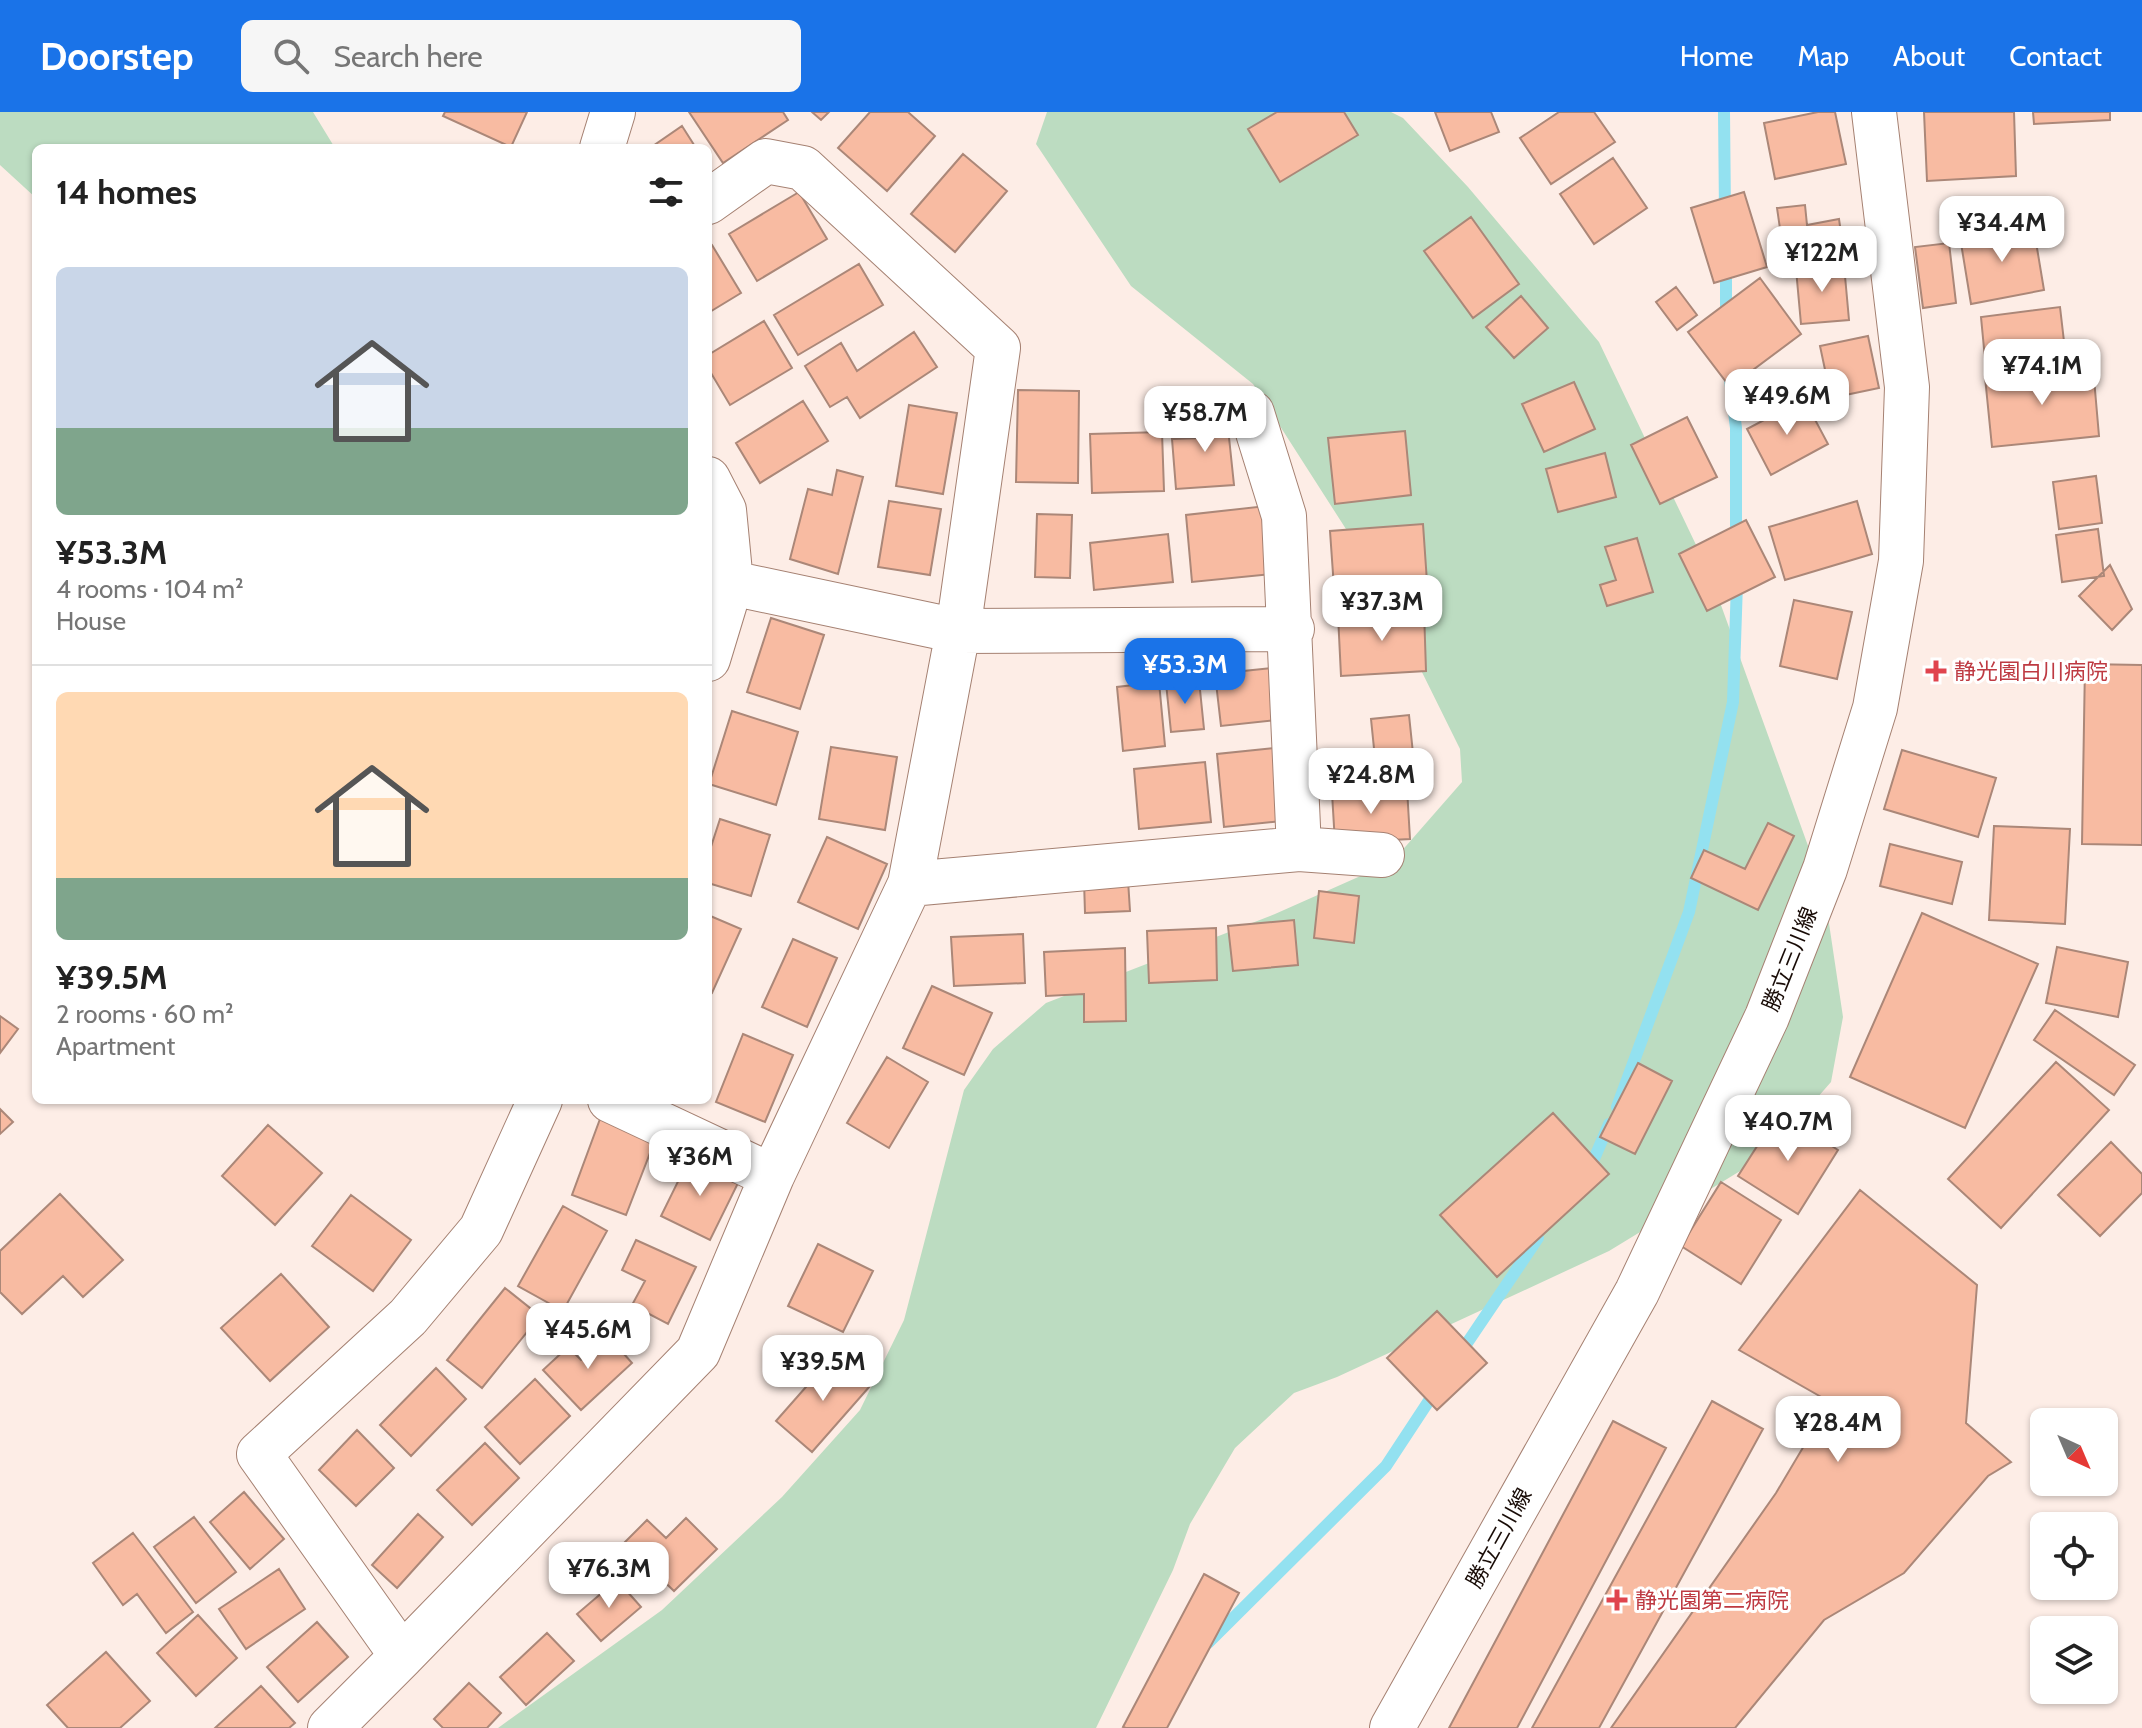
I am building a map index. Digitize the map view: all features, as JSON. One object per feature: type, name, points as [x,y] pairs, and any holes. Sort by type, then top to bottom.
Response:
[{"type":"street","points":[[603,144],[613,112]]},
{"type":"street","name":"勝立三川線","points":[[1392,1728],[1637,1292],[1767,1017],[1825,869],[1875,708],[1901,561],[1907,387],[1874,112]]},
{"type":"street","points":[[330,1728],[698,1352],[772,1176],[910,884],[958,631],[998,348],[803,168],[766,161],[712,199]]},
{"type":"street","points":[[1252,413],[1284,516],[1292,629],[1299,849]]},
{"type":"street","points":[[712,487],[724,510],[731,583],[712,646]]},
{"type":"street","points":[[731,583],[958,631],[1292,629]]},
{"type":"street","points":[[910,884],[1299,849],[1382,855]]},
{"type":"street","points":[[402,1656],[259,1454],[408,1317],[481,1230],[538,1104]]},
{"type":"street","points":[[619,1104],[772,1176]]},
{"type":"green space","points":[[0,112],[313,112],[333,144],[32,144],[32,194],[0,165]]},
{"type":"green space","points":[[1047,112],[1391,112],[1403,118],[1468,187],[1599,342],[1709,572],[1824,890],[1843,1017],[1831,1082],[1768,1154],[1609,1251],[1337,1377],[1294,1393],[1235,1448],[1190,1524],[1173,1570],[1096,1728],[498,1728],[662,1610],[782,1497],[860,1410],[904,1320],[964,1090],[993,1049],[1046,1003],[1275,914],[1392,862],[1462,782],[1460,749],[1369,565],[1253,384],[1131,286],[1036,144]]},
{"type":"building","points":[[445,112],[527,112],[512,144],[504,144],[443,116]]},
{"type":"building","points":[[689,112],[783,112],[788,120],[723,163]]},
{"type":"building","points":[[812,112],[829,112],[821,120]]},
{"type":"building","points":[[870,112],[908,112],[935,136],[887,191],[838,148]]},
{"type":"building","points":[[1277,112],[1344,112],[1358,135],[1280,182],[1248,129]]},
{"type":"building","points":[[1435,112],[1491,112],[1499,132],[1450,151]]},
{"type":"building","points":[[1559,112],[1594,112],[1615,142],[1551,184],[1520,138]]},
{"type":"building","points":[[1818,112],[1835,112],[1846,164],[1775,179],[1764,123]]},
{"type":"building","points":[[1924,112],[2014,112],[2016,176],[1927,181]]},
{"type":"building","points":[[2033,112],[2110,112],[2110,120],[2034,124]]},
{"type":"building","points":[[682,126],[693,144],[656,144]]},
{"type":"building","points":[[963,154],[1007,191],[955,252],[911,214]]},
{"type":"building","points":[[1613,158],[1647,208],[1594,244],[1560,194]]},
{"type":"building","points":[[799,192],[827,239],[757,281],[729,234]]},
{"type":"building","points":[[1744,192],[1767,267],[1714,283],[1691,208]]},
{"type":"building","points":[[1805,205],[1807,225],[1839,219],[1844,254],[1785,263],[1777,208]]},
{"type":"building","points":[[1471,217],[1519,284],[1473,318],[1424,251]]},
{"type":"building","points":[[2033,224],[2044,290],[1971,304],[1960,237]]},
{"type":"building","points":[[1949,243],[1956,303],[1923,308],[1915,247]]},
{"type":"building","points":[[712,245],[741,293],[712,311]]},
{"type":"building","points":[[859,264],[883,305],[798,355],[774,315]]},
{"type":"building","points":[[1844,265],[1849,320],[1801,324],[1796,269]]},
{"type":"building","points":[[1760,278],[1801,334],[1730,387],[1688,332]]},
{"type":"building","points":[[1676,287],[1697,315],[1677,330],[1656,302]]},
{"type":"building","points":[[1521,296],[1548,328],[1514,358],[1486,327]]},
{"type":"building","points":[[2060,307],[2065,350],[1985,359],[1981,317]]},
{"type":"building","points":[[764,321],[792,368],[730,405],[712,375],[712,353]]},
{"type":"building","points":[[914,332],[937,367],[860,418],[847,397],[830,407],[805,366],[841,343],[857,371]]},
{"type":"building","points":[[1868,336],[1879,388],[1831,398],[1820,346]]},
{"type":"building","points":[[2093,367],[2099,436],[1992,447],[1985,377]]},
{"type":"building","points":[[1574,382],[1595,429],[1544,452],[1522,404]]},
{"type":"building","points":[[1018,390],[1079,391],[1078,483],[1016,482]]},
{"type":"building","points":[[1804,399],[1828,444],[1771,475],[1747,429]]},
{"type":"building","points":[[803,401],[828,441],[760,483],[736,443]]},
{"type":"building","points":[[909,405],[957,413],[943,494],[896,486]]},
{"type":"building","points":[[1226,409],[1234,485],[1176,489],[1172,439],[1199,438],[1197,411]]},
{"type":"building","points":[[1687,417],[1717,477],[1660,504],[1631,445]]},
{"type":"building","points":[[1405,431],[1411,495],[1335,504],[1328,438]]},
{"type":"building","points":[[1162,432],[1164,491],[1092,493],[1090,434]]},
{"type":"building","points":[[1605,453],[1616,497],[1558,512],[1546,469]]},
{"type":"building","points":[[837,470],[863,477],[838,574],[790,559],[808,489],[832,495]]},
{"type":"building","points":[[2096,476],[2102,523],[2059,529],[2053,482]]},
{"type":"building","points":[[889,501],[941,509],[930,575],[878,567]]},
{"type":"building","points":[[1857,501],[1872,554],[1785,580],[1769,527]]},
{"type":"building","points":[[1266,506],[1273,574],[1192,582],[1186,515]]},
{"type":"building","points":[[1037,514],[1072,515],[1070,578],[1035,577]]},
{"type":"building","points":[[1746,520],[1775,577],[1707,611],[1679,554]]},
{"type":"building","points":[[1423,524],[1427,582],[1334,588],[1330,531]]},
{"type":"building","points":[[2098,529],[2104,576],[2062,582],[2056,535]]},
{"type":"building","points":[[1168,534],[1173,582],[1094,590],[1090,543]]},
{"type":"building","points":[[1637,538],[1653,592],[1607,606],[1600,585],[1616,580],[1605,547]]},
{"type":"building","points":[[2110,565],[2132,609],[2112,630],[2079,596]]},
{"type":"building","points":[[1794,600],[1852,612],[1837,679],[1780,666]]},
{"type":"building","points":[[1424,610],[1426,671],[1341,676],[1338,615]]},
{"type":"building","points":[[771,618],[824,635],[800,709],[747,692]]},
{"type":"building","points":[[2085,664],[2142,665],[2142,845],[2082,844]]},
{"type":"building","points":[[1281,667],[1287,719],[1221,726],[1215,674]]},
{"type":"building","points":[[1199,680],[1204,729],[1171,732],[1166,683]]},
{"type":"building","points":[[1159,682],[1165,746],[1123,751],[1117,687]]},
{"type":"building","points":[[732,711],[798,732],[776,805],[712,785],[712,774]]},
{"type":"building","points":[[1409,715],[1414,763],[1376,768],[1371,719]]},
{"type":"building","points":[[831,747],[897,757],[885,830],[819,819]]},
{"type":"building","points":[[1284,747],[1291,820],[1224,827],[1217,754]]},
{"type":"building","points":[[1902,750],[1996,778],[1978,837],[1884,809]]},
{"type":"building","points":[[1205,762],[1211,822],[1139,829],[1134,769]]},
{"type":"building","points":[[1407,788],[1410,839],[1335,843],[1332,793]]},
{"type":"building","points":[[720,819],[770,835],[751,896],[712,884],[712,844]]},
{"type":"building","points":[[1768,823],[1794,836],[1758,910],[1691,878],[1704,850],[1745,869]]},
{"type":"building","points":[[1994,826],[2070,829],[2065,924],[1989,920]]},
{"type":"building","points":[[827,837],[887,864],[858,929],[798,902]]},
{"type":"building","points":[[1890,844],[1962,862],[1952,904],[1880,886]]},
{"type":"building","points":[[1128,880],[1130,911],[1085,913],[1084,881]]},
{"type":"building","points":[[1319,891],[1359,896],[1354,943],[1314,938]]},
{"type":"building","points":[[1922,913],[2038,964],[1965,1128],[1850,1077]]},
{"type":"building","points":[[712,917],[741,929],[712,993]]},
{"type":"building","points":[[1294,920],[1298,965],[1233,971],[1228,926]]},
{"type":"building","points":[[1216,928],[1217,980],[1149,983],[1147,931]]},
{"type":"building","points":[[1023,934],[1025,983],[954,986],[951,937]]},
{"type":"building","points":[[793,939],[837,958],[807,1027],[762,1007]]},
{"type":"building","points":[[2057,947],[2128,962],[2118,1017],[2046,1003]]},
{"type":"building","points":[[1125,948],[1126,1021],[1084,1022],[1084,994],[1046,996],[1044,952]]},
{"type":"building","points":[[932,986],[992,1013],[964,1075],[903,1048]]},
{"type":"building","points":[[2055,1010],[2135,1065],[2114,1095],[2034,1040]]},
{"type":"building","points":[[0,1016],[18,1029],[0,1053]]},
{"type":"building","points":[[743,1034],[793,1055],[765,1122],[716,1102]]},
{"type":"building","points":[[887,1057],[928,1082],[889,1148],[847,1123]]},
{"type":"building","points":[[2056,1062],[2109,1110],[2001,1228],[1948,1179]]},
{"type":"building","points":[[1638,1063],[1672,1081],[1635,1154],[1600,1137]]},
{"type":"building","points":[[0,1109],[13,1122],[0,1134]]},
{"type":"building","points":[[1779,1112],[1838,1150],[1798,1214],[1738,1176]]},
{"type":"building","points":[[1553,1113],[1609,1174],[1497,1277],[1440,1215]]},
{"type":"building","points":[[600,1119],[655,1140],[626,1215],[572,1195]]},
{"type":"building","points":[[268,1125],[322,1173],[275,1225],[222,1176]]},
{"type":"building","points":[[2111,1142],[2142,1174],[2142,1193],[2100,1236],[2058,1195]]},
{"type":"building","points":[[691,1155],[740,1179],[710,1240],[661,1216]]},
{"type":"building","points":[[1721,1182],[1781,1220],[1741,1284],[1681,1246]]},
{"type":"building","points":[[1860,1190],[1977,1285],[1966,1423],[2011,1462],[1988,1476],[1904,1573],[1824,1620],[1735,1728],[1611,1728],[1776,1493],[1830,1402],[1739,1350]]},
{"type":"building","points":[[60,1194],[123,1260],[83,1297],[63,1276],[22,1314],[0,1292],[0,1251]]},
{"type":"building","points":[[351,1195],[411,1240],[373,1291],[312,1246]]},
{"type":"building","points":[[563,1206],[607,1231],[563,1311],[518,1286]]},
{"type":"building","points":[[636,1240],[696,1267],[668,1324],[632,1305],[645,1281],[622,1270]]},
{"type":"building","points":[[818,1244],[873,1271],[843,1332],[788,1306]]},
{"type":"building","points":[[281,1274],[329,1327],[270,1381],[221,1328]]},
{"type":"building","points":[[505,1288],[540,1316],[482,1388],[447,1360]]},
{"type":"building","points":[[1437,1311],[1487,1363],[1437,1410],[1387,1358]]},
{"type":"building","points":[[608,1336],[632,1363],[581,1410],[543,1370],[568,1347],[581,1360]]},
{"type":"building","points":[[835,1354],[870,1386],[812,1452],[776,1421]]},
{"type":"building","points":[[436,1368],[466,1399],[411,1456],[380,1425]]},
{"type":"building","points":[[535,1379],[570,1416],[520,1464],[485,1427]]},
{"type":"building","points":[[1712,1401],[1763,1429],[1599,1728],[1532,1728]]},
{"type":"building","points":[[1613,1421],[1666,1448],[1517,1728],[1449,1728]]},
{"type":"building","points":[[357,1430],[394,1468],[356,1506],[319,1470]]},
{"type":"building","points":[[485,1443],[519,1478],[472,1525],[437,1490]]},
{"type":"building","points":[[244,1492],[284,1539],[250,1569],[210,1522]]},
{"type":"building","points":[[418,1514],[443,1537],[397,1588],[372,1565]]},
{"type":"building","points":[[194,1517],[236,1572],[196,1603],[154,1547]]},
{"type":"building","points":[[686,1518],[717,1549],[674,1591],[624,1543],[647,1520],[666,1538]]},
{"type":"building","points":[[133,1533],[193,1612],[166,1633],[137,1594],[123,1605],[93,1563]]},
{"type":"building","points":[[279,1569],[305,1609],[246,1649],[219,1609]]},
{"type":"building","points":[[1204,1574],[1239,1593],[1167,1728],[1123,1727]]},
{"type":"building","points":[[617,1580],[641,1607],[601,1641],[577,1614]]},
{"type":"building","points":[[198,1615],[237,1658],[196,1696],[157,1653]]},
{"type":"building","points":[[317,1622],[348,1657],[298,1702],[267,1667]]},
{"type":"building","points":[[547,1633],[574,1661],[526,1705],[500,1677]]},
{"type":"building","points":[[106,1652],[150,1701],[120,1728],[68,1728],[47,1705]]},
{"type":"building","points":[[469,1683],[501,1713],[487,1728],[443,1728],[434,1719]]},
{"type":"building","points":[[261,1686],[295,1723],[289,1728],[215,1728]]},
{"type":"waterway","points":[[1724,112],[1725,213]]},
{"type":"waterway","points":[[1726,264],[1726,317]]},
{"type":"waterway","points":[[1729,371],[1736,428],[1736,541]]},
{"type":"waterway","points":[[1617,1107],[1689,912],[1733,702],[1737,583]]},
{"type":"waterway","points":[[1588,1173],[1609,1124]]},
{"type":"waterway","points":[[1459,1355],[1538,1238]]},
{"type":"waterway","points":[[1208,1643],[1386,1466],[1436,1390]]},
{"type":"place","name":"静光園白川病院","points":[[1936,671]]},
{"type":"place","name":"静光園第二病院","points":[[1617,1600]]}]
